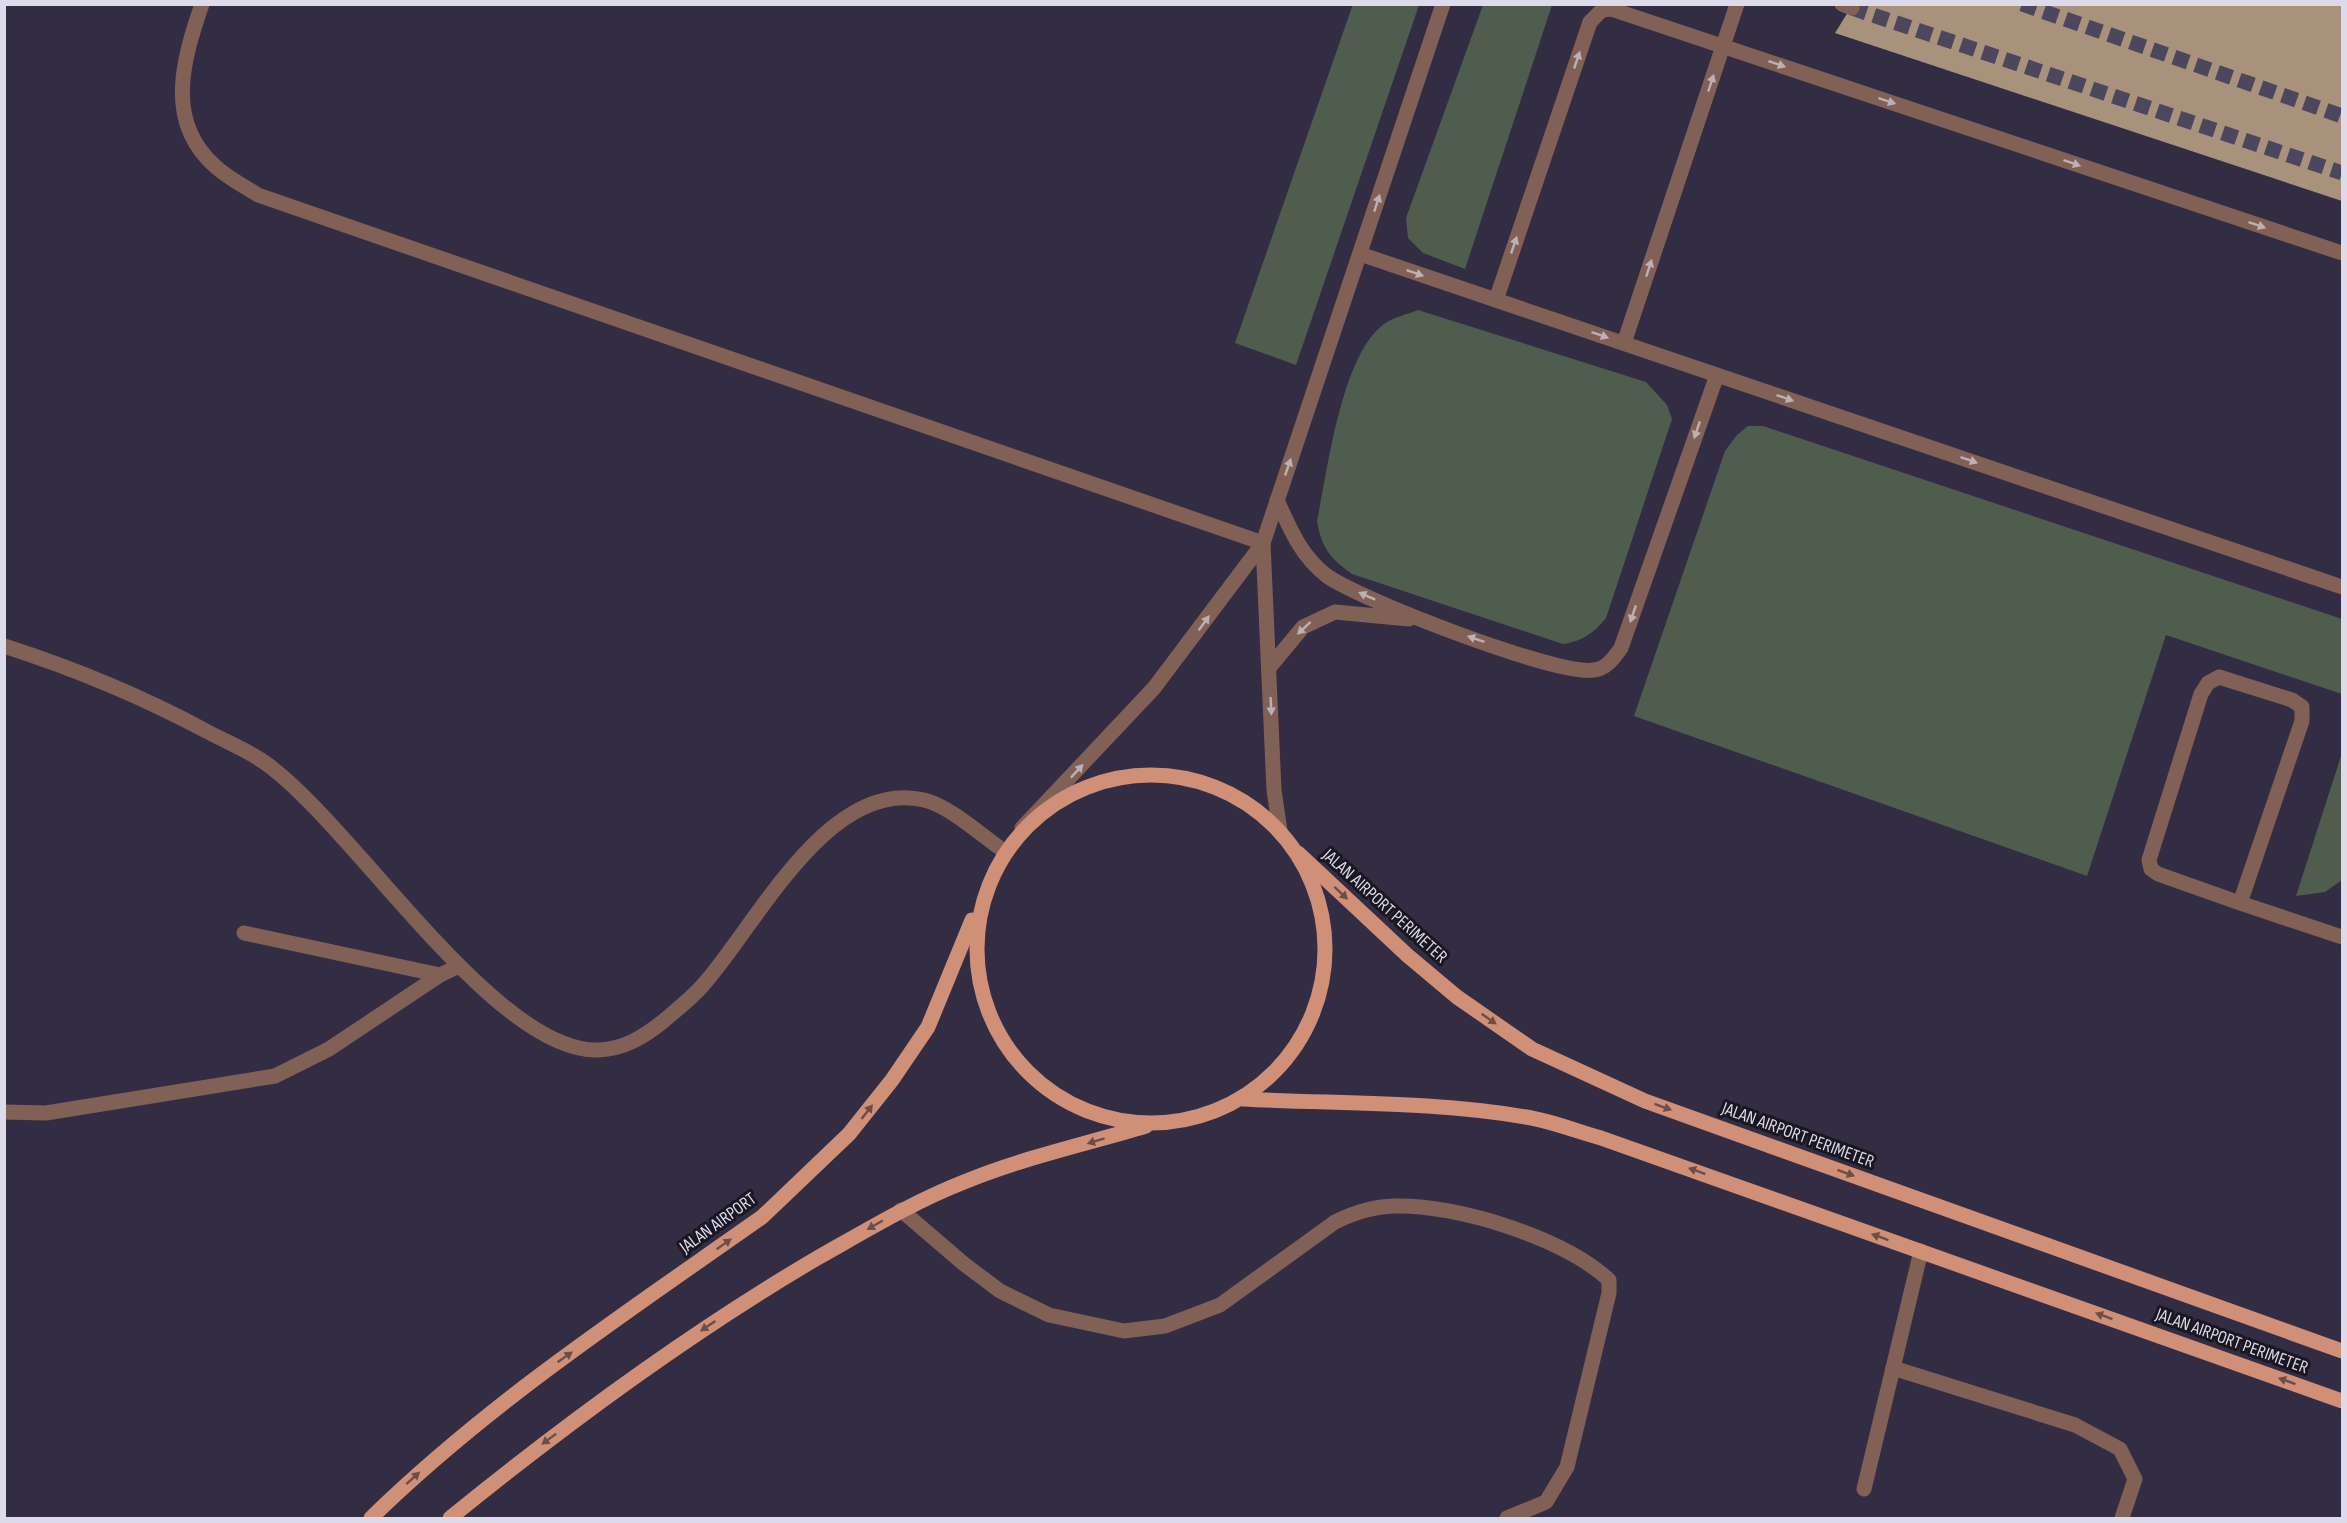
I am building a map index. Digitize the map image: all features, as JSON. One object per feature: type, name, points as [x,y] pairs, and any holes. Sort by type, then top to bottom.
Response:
[{"type":"main road","points":[[450,1518],[586,1411],[688,1340],[763,1290],[901,1210],[965,1181],[1152,1125],[1199,1119],[1243,1099],[1286,1063],[1314,1015],[1326,960],[1321,904],[1298,853],[1280,831],[1234,796],[1180,776],[1123,776],[1068,794],[1022,828],[1004,851],[990,876],[975,933],[980,991],[1002,1044],[1043,1087],[1094,1116],[1152,1125]]},
{"type":"main road","name":"JALAN AIRPORT PERIMETER","points":[[1298,853],[1440,983],[1532,1049],[1645,1101],[2343,1351]]},
{"type":"main road","name":"JALAN AIRPORT","points":[[371,1518],[459,1436],[518,1390],[762,1217],[849,1134],[928,1027],[990,876]]},
{"type":"main road","name":"JALAN AIRPORT PERIMETER","points":[[1243,1099],[1386,1103],[1461,1108],[1528,1117],[1601,1138],[2343,1401]]},
{"type":"street","points":[[202,4],[187,47],[180,99],[190,136],[215,167],[258,195],[1263,543]]},
{"type":"street","points":[[1022,828],[1154,688],[1263,543],[1443,4]]},
{"type":"street","points":[[1624,343],[1737,4]]},
{"type":"street","points":[[1496,300],[1590,22],[1602,10],[1611,9],[2343,253]]},
{"type":"street","points":[[1360,254],[2343,587]]},
{"type":"street","points":[[1277,500],[1298,545],[1329,577],[1420,620],[1565,669],[1596,670],[1611,662],[1621,648],[1717,375]]},
{"type":"street","points":[[1263,543],[1274,790],[1280,831]]},
{"type":"street","points":[[1269,668],[1304,627],[1316,618],[1335,612],[1420,620]]},
{"type":"street","points":[[4,646],[53,661],[146,699],[263,761],[321,814],[459,966],[530,1028],[563,1045],[596,1051],[624,1047],[651,1031],[704,985],[788,873],[824,832],[867,805],[911,797],[929,801],[948,811],[1004,851]]},
{"type":"street","points":[[2240,903],[2302,721],[2302,707],[2292,700],[2219,677],[2208,683],[2201,694],[2149,860],[2151,869],[2158,874],[2240,903],[2343,937]]},
{"type":"street","points":[[244,933],[440,975]]},
{"type":"street","points":[[4,1112],[46,1113],[275,1076],[329,1049],[440,975],[459,966]]},
{"type":"street","points":[[901,1210],[964,1264],[1000,1291],[1049,1315],[1124,1331],[1166,1326],[1220,1305],[1335,1222],[1352,1214],[1395,1206],[1442,1210],[1532,1234],[1599,1271],[1609,1280],[1609,1293],[1567,1467],[1545,1502],[1507,1518]]},
{"type":"street","points":[[1864,1489],[1921,1251]]},
{"type":"street","points":[[1893,1368],[2075,1425],[2120,1449],[2134,1479],[2122,1518]]},
{"type":"green space","points":[[1353,4],[1419,5],[1296,365],[1235,343]]},
{"type":"green space","points":[[1483,5],[1552,5],[1465,269],[1423,253],[1408,238],[1406,218]]},
{"type":"green space","points":[[1418,310],[1646,382],[1667,405],[1672,419],[1606,618],[1582,639],[1563,644],[1352,574],[1333,558],[1324,546],[1317,521],[1338,415],[1357,361],[1369,340],[1384,324]]},
{"type":"green space","points":[[1748,426],[1763,426],[2342,619],[2342,694],[2166,635],[2087,876],[1634,716],[1725,451],[1737,435]]},
{"type":"green space","points":[[2342,753],[2342,880],[2325,892],[2296,896]]},
{"type":"building","points":[[1853,4],[2342,4],[2342,201],[1835,33]]},
{"type":"tunnel","points":[[2022,4],[2342,116]]},
{"type":"tunnel","points":[[1852,8],[2342,173]]}]
